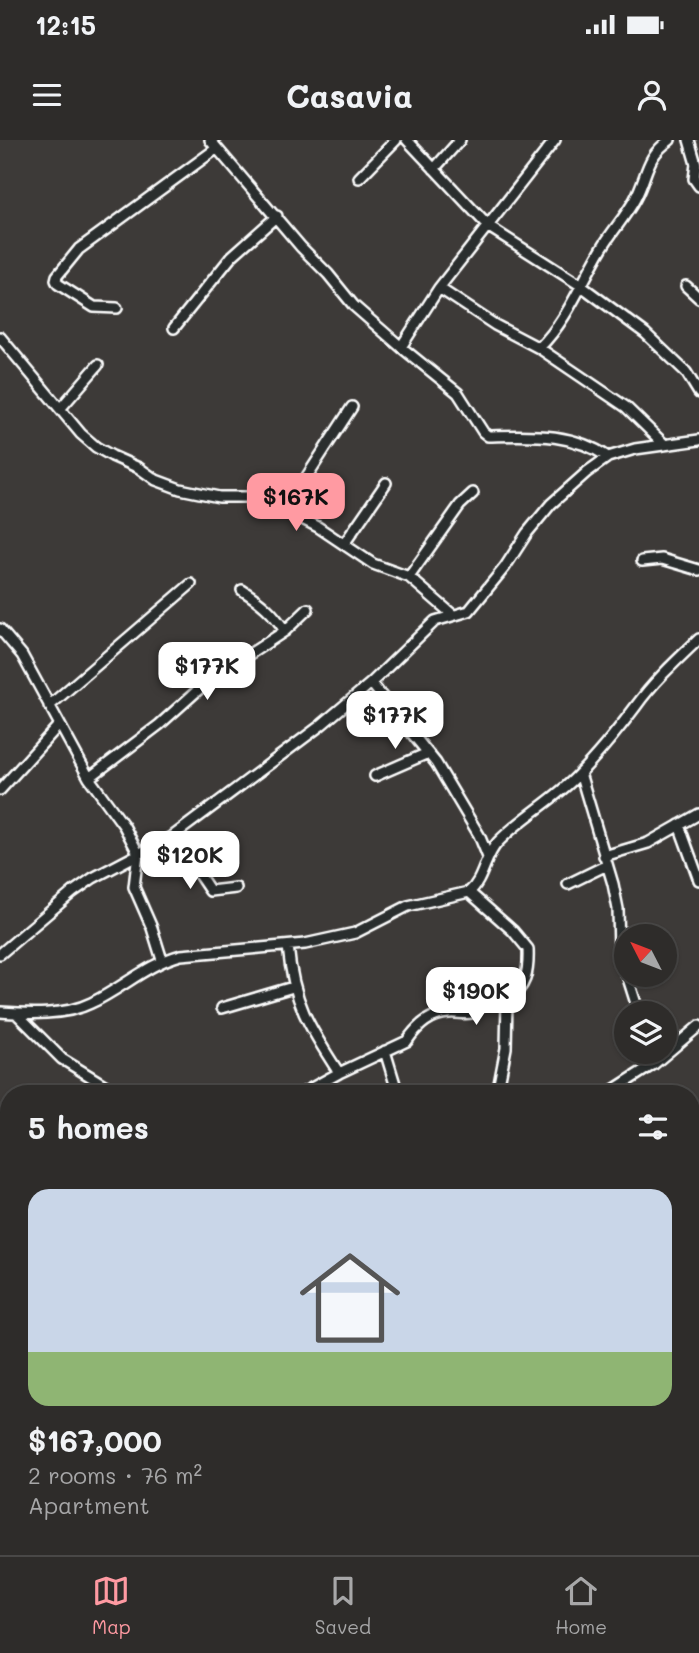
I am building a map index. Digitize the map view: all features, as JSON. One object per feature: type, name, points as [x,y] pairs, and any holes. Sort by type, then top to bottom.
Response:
[{"type":"street","points":[[210,140],[354,306],[458,393],[488,436],[545,435],[582,441],[608,457]]},
{"type":"street","points":[[359,178],[396,140]]},
{"type":"street","points":[[407,140],[489,227],[580,285],[645,333],[686,372],[699,393]]},
{"type":"street","points":[[433,169],[460,140]]},
{"type":"street","points":[[401,347],[439,288],[555,140]]},
{"type":"street","points":[[539,348],[548,340],[604,244],[636,197],[650,159],[670,140]]},
{"type":"street","points":[[689,140],[696,164],[694,179],[699,186]]},
{"type":"street","points":[[117,308],[94,307],[58,284],[57,276],[79,249],[216,149]]},
{"type":"street","points":[[174,328],[232,256],[277,216]]},
{"type":"street","points":[[686,286],[699,298]]},
{"type":"street","points":[[439,288],[495,325],[539,348],[626,407],[665,445]]},
{"type":"street","points":[[0,337],[81,434],[96,447],[156,480],[180,489],[219,497],[258,498],[285,510],[373,564],[409,577],[453,615]]},
{"type":"street","points":[[60,409],[98,365]]},
{"type":"street","points":[[285,510],[352,407]]},
{"type":"street","points":[[0,954],[73,892],[93,878],[173,836],[320,726],[371,683],[435,621],[469,611],[551,504],[587,472],[608,457],[635,449],[699,440]]},
{"type":"street","points":[[344,544],[386,483]]},
{"type":"street","points":[[409,577],[460,505],[473,493]]},
{"type":"street","points":[[642,561],[662,559],[699,570]]},
{"type":"street","points":[[49,706],[191,584]]},
{"type":"street","points":[[242,590],[274,614],[285,631]]},
{"type":"street","points":[[89,778],[159,725],[207,682],[285,631],[308,609]]},
{"type":"street","points":[[0,629],[22,655],[89,778],[124,826],[138,853],[134,887],[152,928],[162,960]]},
{"type":"street","points":[[0,1012],[52,1011],[83,1006],[124,985],[162,960],[181,955],[305,944],[355,933],[408,906],[469,892],[476,886],[493,848],[580,774],[627,720],[636,705],[699,639]]},
{"type":"street","points":[[371,683],[428,752],[479,835],[488,857]]},
{"type":"street","points":[[0,790],[59,725]]},
{"type":"street","points":[[375,776],[428,752]]},
{"type":"street","points":[[580,774],[606,861],[618,909],[618,924]]},
{"type":"street","points":[[568,884],[606,861],[648,843],[699,814]]},
{"type":"street","points":[[679,825],[699,880]]},
{"type":"street","points":[[173,836],[209,891],[236,888]]},
{"type":"street","points":[[317,1085],[407,1041],[414,1030],[426,1020],[446,1013],[472,1013],[488,1000],[507,1001],[519,993],[523,986],[528,949],[513,931],[469,892]]},
{"type":"street","points":[[288,946],[293,987],[311,1031],[339,1073]]},
{"type":"street","points":[[222,1008],[293,987]]},
{"type":"street","points":[[499,1085],[506,1048],[507,1001]]},
{"type":"street","points":[[16,1013],[62,1059],[104,1085]]},
{"type":"street","points":[[677,1045],[699,1026]]},
{"type":"street","points":[[385,1051],[395,1085]]},
{"type":"street","points":[[621,1085],[654,1064]]}]
